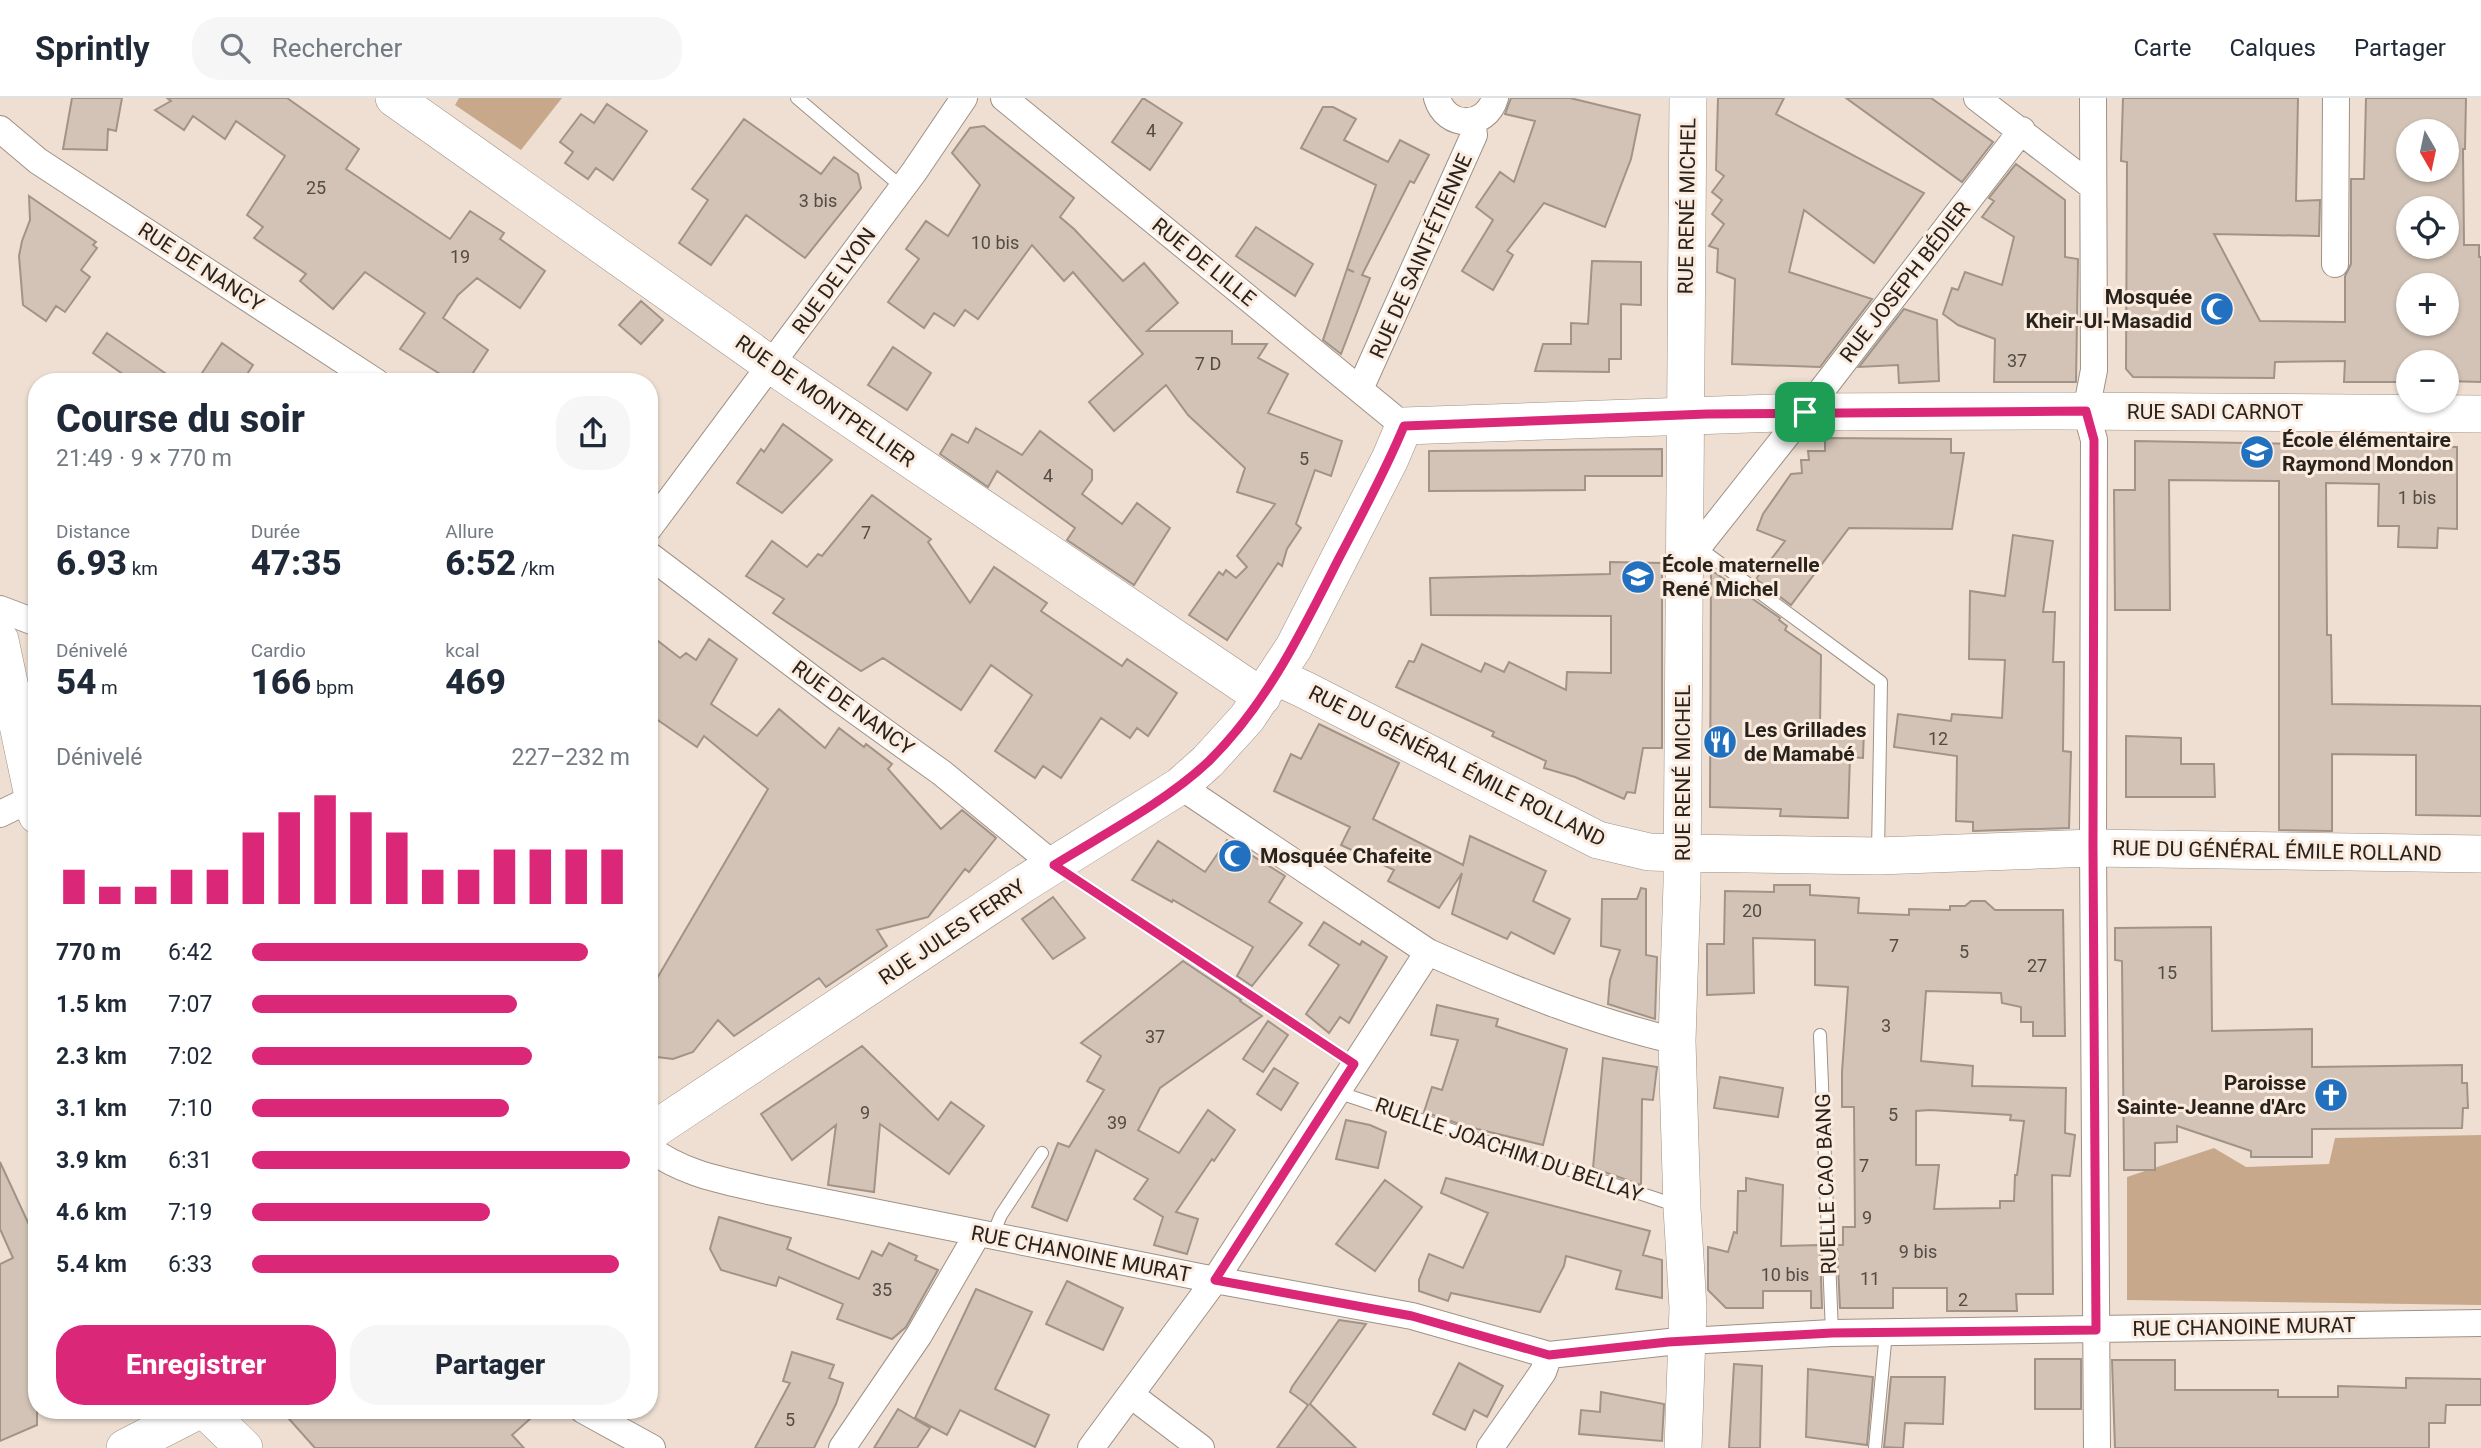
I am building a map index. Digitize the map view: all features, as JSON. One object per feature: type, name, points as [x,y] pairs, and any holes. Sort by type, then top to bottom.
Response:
[{"type":"street","name":"RUE DE MONTPELLIER","points":[[394,98],[771,365],[1268,687]]},
{"type":"street","name":"RUE DE LYON","points":[[658,516],[903,188],[964,98]]},
{"type":"street","name":"RUE DE LILLE","points":[[1004,98],[1404,426]]},
{"type":"street","points":[[1437,98],[1446,114],[1454,120],[1472,121],[1483,117],[1490,110],[1495,98]]},
{"type":"street","name":"RUE RENÉ MICHEL","points":[[1683,1448],[1688,1340],[1677,1041],[1691,556],[1684,416],[1688,98]]},
{"type":"street","points":[[1978,98],[2093,187]]},
{"type":"street","points":[[2093,98],[2094,370],[2086,411],[2094,440],[2093,848],[2097,1448]]},
{"type":"street","points":[[2335,264],[2336,98]]},
{"type":"street","name":"RUE DE SAINT-ÉTIENNE","points":[[1360,389],[1474,135],[1472,121]]},
{"type":"street","name":"RUE DE NANCY","points":[[0,129],[26,153],[362,373]]},
{"type":"street","name":"RUE JOSEPH BÉDIER","points":[[1691,556],[2022,131]]},
{"type":"street","points":[[0,155],[26,153]]},
{"type":"street","name":"RUE SADI CARNOT","points":[[1404,426],[1805,412],[2481,414]]},
{"type":"street","name":"RUE JULES FERRY","points":[[658,1127],[1054,865],[1180,786],[1209,761],[1248,718],[1300,635],[1404,426]]},
{"type":"street","name":"RUE DE NANCY","points":[[658,562],[942,773],[1054,865]]},
{"type":"street","points":[[0,609],[28,620]]},
{"type":"street","points":[[0,640],[28,773]]},
{"type":"street","name":"RUE DU GÉNÉRAL ÉMILE ROLLAND","points":[[1268,687],[1305,690],[1598,840],[1649,852],[1878,856],[2093,848],[2481,854]]},
{"type":"street","points":[[1180,786],[1428,952],[1469,971],[1630,1030],[1677,1041]]},
{"type":"street","points":[[0,814],[28,808]]},
{"type":"street","points":[[1091,1448],[1215,1280],[1428,952]]},
{"type":"street","name":"RUE CHANOINE MURAT","points":[[658,1154],[698,1174],[768,1191],[1215,1280],[1412,1316],[1549,1355],[1688,1340],[1832,1333],[2481,1323]]},
{"type":"street","points":[[842,1448],[985,1234]]},
{"type":"street","points":[[1490,1448],[1543,1373],[1549,1355]]},
{"type":"street","points":[[1131,1395],[1201,1448]]},
{"type":"street","points":[[125,1448],[166,1438],[188,1419]]},
{"type":"street","points":[[214,1419],[244,1448]]},
{"type":"street","points":[[599,1419],[652,1448]]},
{"type":"lane","points":[[797,98],[903,188]]},
{"type":"lane","points":[[1691,556],[1881,682],[1878,856]]},
{"type":"lane","points":[[1054,865],[1354,1064]]},
{"type":"lane","name":"RUELLE CAO BANG","points":[[1820,1035],[1832,1333]]},
{"type":"lane","name":"RUELLE JOACHIM DU BELLAY","points":[[1337,1091],[1682,1208]]},
{"type":"lane","points":[[985,1234],[1001,1215],[1042,1153]]},
{"type":"lane","points":[[1875,1448],[1886,1332]]},
{"type":"shaded area","points":[[459,98],[562,98],[521,150],[455,105]]},
{"type":"shaded area","points":[[2481,1135],[2481,1305],[2127,1300],[2127,1177],[2214,1148],[2246,1167],[2329,1164],[2335,1138]]},
{"type":"building","points":[[72,98],[122,98],[116,131],[108,129],[107,150],[63,149]]},
{"type":"building","points":[[167,98],[287,98],[359,149],[346,169],[450,239],[470,211],[504,233],[500,239],[545,271],[520,308],[477,278],[458,295],[443,318],[488,350],[473,373],[439,373],[400,349],[425,313],[365,272],[333,309],[300,281],[306,274],[254,238],[263,227],[247,215],[285,156],[236,121],[225,139],[193,116],[184,130],[155,110],[171,101]]},
{"type":"building","points":[[1143,98],[1182,123],[1150,170],[1112,142]]},
{"type":"building","points":[[1511,98],[1570,98],[1640,115],[1631,159],[1605,227],[1544,203],[1507,251],[1513,255],[1493,290],[1462,271],[1493,220],[1476,207],[1500,172],[1514,182],[1535,121],[1505,114]]},
{"type":"building","points":[[1718,98],[1784,98],[1776,114],[1924,193],[1874,263],[1804,210],[1789,272],[1872,299],[1820,367],[1732,364],[1735,279],[1717,272],[1718,249],[1709,246],[1724,224],[1712,214],[1722,200],[1712,192],[1724,176],[1716,170]]},
{"type":"building","points":[[1846,98],[1931,98],[1993,142],[1962,182]]},
{"type":"building","points":[[2123,98],[2298,98],[2296,201],[2320,200],[2319,236],[2214,234],[2260,321],[2345,322],[2345,276],[2351,264],[2351,179],[2364,179],[2366,98],[2466,98],[2463,149],[2464,245],[2479,245],[2481,257],[2481,382],[2459,381],[2459,350],[2396,350],[2396,382],[2344,382],[2345,361],[2275,362],[2274,378],[2133,377],[2126,369],[2127,162],[2121,161]]},
{"type":"building","points":[[607,104],[647,131],[613,180],[596,168],[588,179],[565,163],[573,152],[560,142],[581,114],[594,123]]},
{"type":"building","points":[[1323,107],[1333,107],[1356,119],[1344,140],[1388,162],[1400,140],[1429,155],[1414,183],[1410,181],[1362,275],[1370,278],[1341,354],[1323,340],[1376,185],[1301,148]]},
{"type":"building","points":[[744,119],[821,174],[834,157],[858,174],[861,188],[805,258],[746,215],[711,265],[679,243],[708,200],[692,189]]},
{"type":"building","points":[[984,126],[1074,198],[1060,217],[1123,281],[1144,263],[1178,303],[1147,331],[1232,331],[1232,344],[1267,344],[1258,358],[1288,374],[1268,413],[1342,441],[1331,476],[1315,470],[1296,524],[1301,528],[1287,549],[1282,566],[1278,563],[1227,640],[1189,615],[1219,572],[1223,575],[1226,570],[1236,578],[1247,567],[1237,556],[1275,504],[1237,492],[1245,468],[1188,415],[1166,385],[1114,431],[1089,402],[1143,354],[1073,272],[1064,281],[1032,245],[978,319],[965,310],[954,326],[934,313],[924,328],[888,302],[919,259],[906,249],[926,221],[948,236],[980,185],[952,153],[970,128]]},
{"type":"building","points":[[2016,164],[2065,200],[2065,257],[2078,259],[2076,382],[1994,382],[1995,339],[1958,325],[1943,314],[1952,288],[1958,290],[1965,272],[2002,285],[2014,237],[1982,217],[1994,201],[1989,198]]},
{"type":"building","points":[[29,196],[96,242],[93,245],[97,248],[81,270],[90,277],[65,312],[56,306],[46,321],[23,305],[19,256],[30,220]]},
{"type":"building","points":[[1256,227],[1313,264],[1295,296],[1236,256]]},
{"type":"building","points":[[1592,261],[1641,262],[1641,305],[1621,304],[1621,359],[1609,359],[1609,372],[1535,371],[1543,344],[1571,344],[1571,323],[1588,324]]},
{"type":"building","points":[[641,301],[663,320],[641,344],[619,325]]},
{"type":"building","points":[[1904,309],[1937,320],[1939,381],[1899,383],[1898,365],[1859,367]]},
{"type":"building","points":[[107,333],[165,373],[121,373],[93,353]]},
{"type":"building","points":[[222,343],[253,365],[248,373],[202,373]]},
{"type":"building","points":[[893,347],[931,373],[907,410],[868,385]]},
{"type":"building","points":[[783,424],[832,460],[782,513],[737,483],[761,449],[764,452]]},
{"type":"building","points":[[976,428],[1022,455],[1040,431],[1092,470],[1092,480],[1082,494],[1122,524],[1137,503],[1170,528],[1134,585],[1067,540],[1075,528],[997,471],[988,487],[940,454],[952,434],[968,443]]},
{"type":"building","points":[[1825,438],[1951,439],[1951,453],[1964,453],[1952,529],[1849,528],[1791,605],[1756,579],[1785,541],[1757,530],[1763,514],[1791,474],[1802,473],[1801,460],[1809,460],[1808,451],[1825,451]]},
{"type":"building","points":[[2135,441],[2457,447],[2457,529],[2438,528],[2437,548],[2398,547],[2399,526],[2378,526],[2379,484],[2326,483],[2327,635],[2331,635],[2332,704],[2481,706],[2481,816],[2416,815],[2416,755],[2332,754],[2332,831],[2279,830],[2279,481],[2169,480],[2170,610],[2115,610],[2114,490],[2135,490]]},
{"type":"building","points":[[1662,449],[1662,476],[1585,476],[1585,490],[1429,491],[1429,451]]},
{"type":"building","points":[[872,495],[931,539],[928,542],[970,603],[994,567],[1047,603],[1041,611],[1122,666],[1127,659],[1177,693],[1148,736],[1137,728],[1130,738],[1101,718],[1061,778],[1043,766],[1035,778],[995,751],[1032,695],[991,665],[961,710],[883,658],[861,671],[773,613],[784,599],[746,576],[772,541],[807,567],[818,554],[822,556]]},
{"type":"building","points":[[2013,535],[2053,541],[2043,612],[2055,612],[2053,662],[2064,662],[2063,751],[2071,752],[2069,828],[1973,831],[1973,822],[1956,821],[1957,756],[1894,747],[1898,714],[1951,721],[1952,714],[2002,718],[2005,660],[1969,659],[1970,591],[2005,596]]},
{"type":"building","points":[[1610,562],[1662,563],[1662,748],[1643,748],[1635,793],[1627,792],[1624,799],[1575,777],[1544,768],[1546,761],[1492,736],[1494,732],[1396,687],[1409,661],[1414,662],[1422,644],[1481,672],[1485,663],[1504,672],[1509,662],[1566,690],[1567,672],[1611,673],[1611,616],[1431,615],[1430,578],[1610,574]]},
{"type":"building","points":[[1711,570],[1780,618],[1787,626],[1785,630],[1821,655],[1820,727],[1864,728],[1863,758],[1850,757],[1848,818],[1780,816],[1781,809],[1710,807]]},
{"type":"building","points":[[709,639],[737,659],[711,704],[757,736],[779,709],[825,748],[839,728],[892,764],[888,769],[941,829],[962,810],[996,838],[969,872],[965,869],[928,917],[877,930],[887,946],[826,987],[819,978],[734,1036],[718,1020],[693,1052],[673,1059],[658,1057],[658,977],[768,789],[704,736],[697,747],[658,720],[658,641],[680,658],[686,653],[696,660]]},
{"type":"building","points":[[1319,724],[1399,763],[1373,819],[1463,865],[1470,836],[1546,871],[1533,901],[1570,919],[1554,954],[1511,932],[1507,939],[1452,914],[1462,873],[1439,908],[1388,881],[1394,870],[1341,845],[1350,827],[1274,791],[1291,754],[1301,759]]},
{"type":"building","points":[[2126,736],[2181,738],[2181,764],[2214,764],[2215,797],[2126,797]]},
{"type":"building","points":[[1227,840],[1285,876],[1269,902],[1302,923],[1252,986],[1237,976],[1253,947],[1173,900],[1172,902],[1132,880],[1158,841],[1205,872]]},
{"type":"building","points":[[1774,885],[1810,885],[1810,895],[1859,898],[1858,913],[1909,915],[1909,909],[1950,910],[1950,906],[1965,906],[1971,901],[1985,901],[1995,910],[2063,910],[2065,1036],[2033,1036],[2033,1022],[2021,1022],[2021,1007],[2002,1003],[2001,993],[1926,991],[1921,1061],[1973,1066],[1972,1086],[2066,1088],[2065,1133],[2075,1135],[2070,1176],[2052,1175],[2053,1294],[2016,1294],[2017,1311],[1947,1311],[1947,1288],[1893,1288],[1893,1308],[1840,1308],[1837,1245],[1843,1245],[1843,1227],[1855,1227],[1854,1107],[1842,1107],[1848,987],[1815,985],[1815,940],[1753,938],[1754,993],[1707,995],[1707,944],[1724,944],[1725,891],[1774,892]],"holes":[[[1916,1111],[2011,1115],[2010,1120],[2024,1121],[2015,1175],[2014,1201],[2000,1201],[2000,1208],[1934,1209],[1939,1165],[1916,1165]]]},
{"type":"building","points":[[1641,888],[1646,889],[1646,955],[1657,957],[1655,1019],[1608,1004],[1610,980],[1620,950],[1601,946],[1602,899],[1637,899]]},
{"type":"building","points":[[1053,897],[1085,938],[1053,959],[1022,919]]},
{"type":"building","points":[[1324,922],[1360,945],[1362,941],[1387,957],[1349,1023],[1340,1017],[1329,1033],[1306,1014],[1339,965],[1309,945]]},
{"type":"building","points":[[2211,927],[2212,1031],[2312,1029],[2312,1067],[2462,1065],[2462,1083],[2467,1083],[2468,1108],[2463,1108],[2462,1128],[2312,1129],[2312,1157],[2251,1157],[2251,1151],[2177,1126],[2177,1142],[2155,1143],[2155,1170],[2124,1170],[2122,961],[2115,960],[2115,928]]},
{"type":"building","points":[[1183,961],[1262,1016],[1160,1088],[1138,1130],[1179,1153],[1208,1110],[1235,1130],[1176,1212],[1198,1219],[1187,1254],[1154,1245],[1163,1217],[1134,1199],[1148,1179],[1096,1150],[1067,1221],[1032,1207],[1058,1143],[1069,1147],[1104,1090],[1087,1081],[1101,1056],[1081,1043]]},
{"type":"building","points":[[1437,1005],[1498,1019],[1496,1026],[1567,1049],[1543,1145],[1465,1126],[1424,1112],[1432,1087],[1442,1090],[1458,1040],[1431,1035]]},
{"type":"building","points":[[1268,1021],[1288,1035],[1263,1072],[1243,1059]]},
{"type":"building","points":[[862,1046],[938,1120],[951,1102],[984,1126],[949,1174],[880,1124],[874,1192],[828,1185],[836,1125],[792,1160],[761,1114]]},
{"type":"building","points":[[1603,1058],[1657,1067],[1653,1100],[1642,1099],[1641,1185],[1593,1168]]},
{"type":"building","points":[[1274,1068],[1298,1083],[1281,1110],[1257,1094]]},
{"type":"building","points":[[1720,1077],[1783,1088],[1778,1117],[1714,1108]]},
{"type":"building","points":[[1346,1120],[1370,1125],[1386,1132],[1378,1168],[1336,1159]]},
{"type":"building","points":[[0,1162],[28,1223],[28,1419],[37,1419],[37,1425],[0,1441],[0,1264],[13,1258],[0,1229]]},
{"type":"building","points":[[1446,1178],[1650,1231],[1643,1255],[1662,1260],[1662,1298],[1616,1289],[1621,1271],[1566,1256],[1564,1266],[1540,1312],[1451,1293],[1448,1301],[1419,1291],[1419,1280],[1429,1254],[1463,1268],[1488,1213],[1441,1193]]},
{"type":"building","points":[[1746,1178],[1783,1185],[1781,1246],[1820,1245],[1822,1308],[1811,1308],[1811,1291],[1763,1291],[1763,1308],[1726,1308],[1708,1290],[1708,1247],[1728,1252],[1734,1232],[1737,1233],[1738,1191],[1746,1191]]},
{"type":"building","points":[[1385,1180],[1422,1207],[1375,1271],[1336,1244]]},
{"type":"building","points":[[719,1217],[791,1238],[787,1249],[859,1279],[872,1251],[882,1256],[889,1243],[917,1256],[915,1260],[938,1270],[906,1327],[892,1339],[837,1319],[843,1304],[779,1277],[776,1286],[721,1270],[710,1249]]},
{"type":"building","points":[[1067,1281],[1123,1308],[1103,1350],[1046,1324]]},
{"type":"building","points":[[976,1289],[1032,1312],[995,1389],[1049,1415],[1035,1447],[960,1410],[947,1435],[915,1418]]},
{"type":"building","points":[[1339,1320],[1366,1324],[1310,1404],[1356,1448],[1277,1448],[1308,1405],[1290,1392],[1292,1387]]},
{"type":"building","points":[[792,1352],[834,1365],[829,1378],[843,1383],[836,1404],[814,1448],[755,1448],[790,1383],[783,1381]]},
{"type":"building","points":[[2035,1359],[2081,1359],[2081,1409],[2035,1409]]},
{"type":"building","points":[[2112,1360],[2175,1360],[2175,1390],[2278,1390],[2278,1397],[2338,1397],[2338,1386],[2406,1388],[2406,1378],[2481,1379],[2481,1405],[2446,1405],[2445,1423],[2429,1423],[2429,1448],[2115,1448]]},
{"type":"building","points":[[1459,1363],[1503,1386],[1487,1417],[1474,1410],[1465,1430],[1433,1414]]},
{"type":"building","points":[[1734,1364],[1762,1366],[1760,1448],[1729,1448]]},
{"type":"building","points":[[1808,1369],[1873,1377],[1867,1445],[1806,1437]]},
{"type":"building","points":[[1891,1377],[1945,1377],[1943,1424],[1905,1423],[1903,1448],[1884,1447]]},
{"type":"building","points":[[1601,1392],[1664,1404],[1662,1441],[1579,1434],[1581,1410],[1600,1412]]},
{"type":"building","points":[[898,1409],[930,1428],[917,1448],[874,1448]]},
{"type":"building","points":[[289,1419],[530,1419],[512,1435],[524,1448],[315,1448]]},
{"type":"place","name":"Mosquée Kheir-Ul-Masadid","points":[[2217,309]]},
{"type":"place","name":"École élémentaire Raymond Mondon","points":[[2257,452]]},
{"type":"place","name":"École maternelle René Michel","points":[[1638,577]]},
{"type":"place","name":"Les Grillades de Mamabé","points":[[1720,742]]},
{"type":"place","name":"Mosquée Chafeite","points":[[1235,856]]},
{"type":"place","name":"Paroisse Sainte-Jeanne d'Arc","points":[[2331,1095]]},
{"type":"route","points":[[2086,411],[2094,440],[2096,1330],[1832,1333],[1668,1342],[1549,1355],[1412,1316],[1215,1280],[1354,1064],[1054,865],[1180,786],[1209,761],[1248,718],[1294,647],[1404,426],[1805,412],[2086,411]]}]
